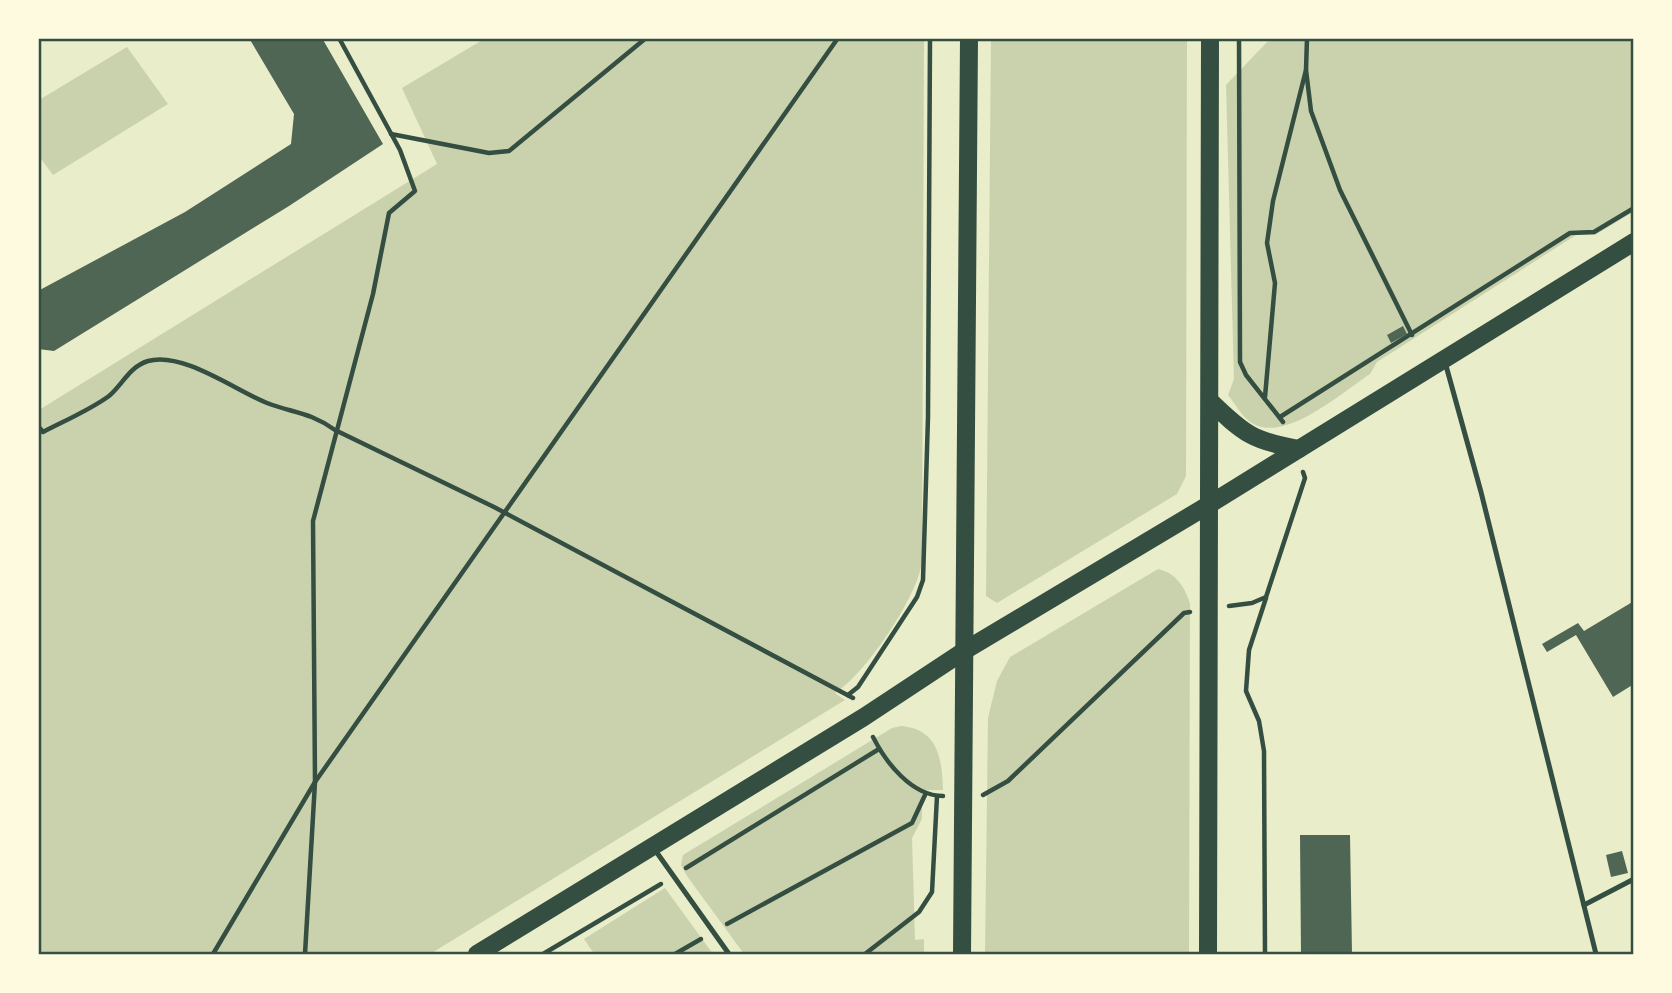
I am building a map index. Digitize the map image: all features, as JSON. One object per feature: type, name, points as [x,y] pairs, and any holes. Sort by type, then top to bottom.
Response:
[{"type":"main road","points":[[962,954],[969,38]]},
{"type":"main road","points":[[1208,954],[1210,38]]},
{"type":"main road","points":[[477,954],[864,718],[964,651],[1210,504],[1633,242]]},
{"type":"main road","points":[[1210,401],[1250,436],[1264,443],[1299,449]]},
{"type":"lane","points":[[1444,359],[1481,492],[1596,954]]},
{"type":"lane","points":[[653,848],[729,954]]},
{"type":"lane","points":[[1584,905],[1633,879]]},
{"type":"path","points":[[305,954],[315,782],[313,521],[373,294],[388,213],[415,191],[390,134],[340,38]]},
{"type":"path","points":[[390,134],[489,153],[509,151],[646,38]]},
{"type":"path","points":[[213,954],[315,782],[838,38]]},
{"type":"path","points":[[848,695],[858,687],[917,597],[923,580],[928,417],[930,38]]},
{"type":"path","points":[[1239,38],[1240,362],[1246,375]]},
{"type":"path","points":[[1307,38],[1306,70],[1311,111],[1340,190],[1412,335]]},
{"type":"path","points":[[1265,398],[1275,283],[1268,243],[1271,211],[1306,70]]},
{"type":"path","points":[[1280,416],[1570,233],[1594,232],[1633,208]]},
{"type":"path","points":[[38,426],[44,432],[108,396],[131,370],[146,361],[161,358],[181,363],[268,404],[291,408],[321,420],[335,430],[506,513],[854,698]]},
{"type":"path","points":[[1265,954],[1265,751],[1259,721],[1246,691],[1248,650],[1266,597]]},
{"type":"path","points":[[873,737],[879,750],[913,787],[925,795],[988,795],[1008,781]]},
{"type":"path","points":[[543,954],[879,750]]},
{"type":"path","points":[[675,954],[912,823],[925,795]]},
{"type":"path","points":[[865,954],[919,912],[932,892],[937,796]]},
{"type":"green space","points":[[484,39],[924,39],[922,561],[911,594],[874,653],[847,684],[835,693],[845,700],[430,954],[39,954],[39,410],[437,164],[402,88]]},
{"type":"green space","points":[[991,39],[1187,39],[1186,476],[1177,494],[997,603],[986,596]]},
{"type":"green space","points":[[1270,39],[1633,39],[1633,212],[1595,235],[1576,235],[1377,362],[1370,374],[1311,414],[1278,427],[1263,427],[1249,421],[1228,395],[1234,379],[1226,85]]},
{"type":"green space","points":[[127,47],[168,104],[53,175],[39,156],[39,100]]},
{"type":"green space","points":[[1158,569],[1179,582],[1190,604],[1189,954],[985,954],[988,718],[997,681],[1010,657]]},
{"type":"green space","points":[[892,728],[914,728],[931,740],[941,768],[943,790],[922,790],[922,819],[912,838],[915,940],[924,939],[924,954],[744,954],[687,876],[681,865],[683,855]]},
{"type":"green space","points":[[665,888],[713,954],[590,954],[593,952],[584,939]]},
{"type":"building","points":[[249,38],[322,38],[383,144],[289,206],[54,351],[38,349],[38,291],[185,212],[291,144],[294,114]]},
{"type":"building","points":[[1403,326],[1407,334],[1391,343],[1387,335]]},
{"type":"building","points":[[1634,601],[1634,684],[1613,697],[1576,635],[1547,652],[1542,644],[1578,623],[1584,631]]},
{"type":"building","points":[[1300,835],[1350,835],[1352,954],[1301,954]]},
{"type":"building","points":[[1622,851],[1628,873],[1611,877],[1606,855]]}]
